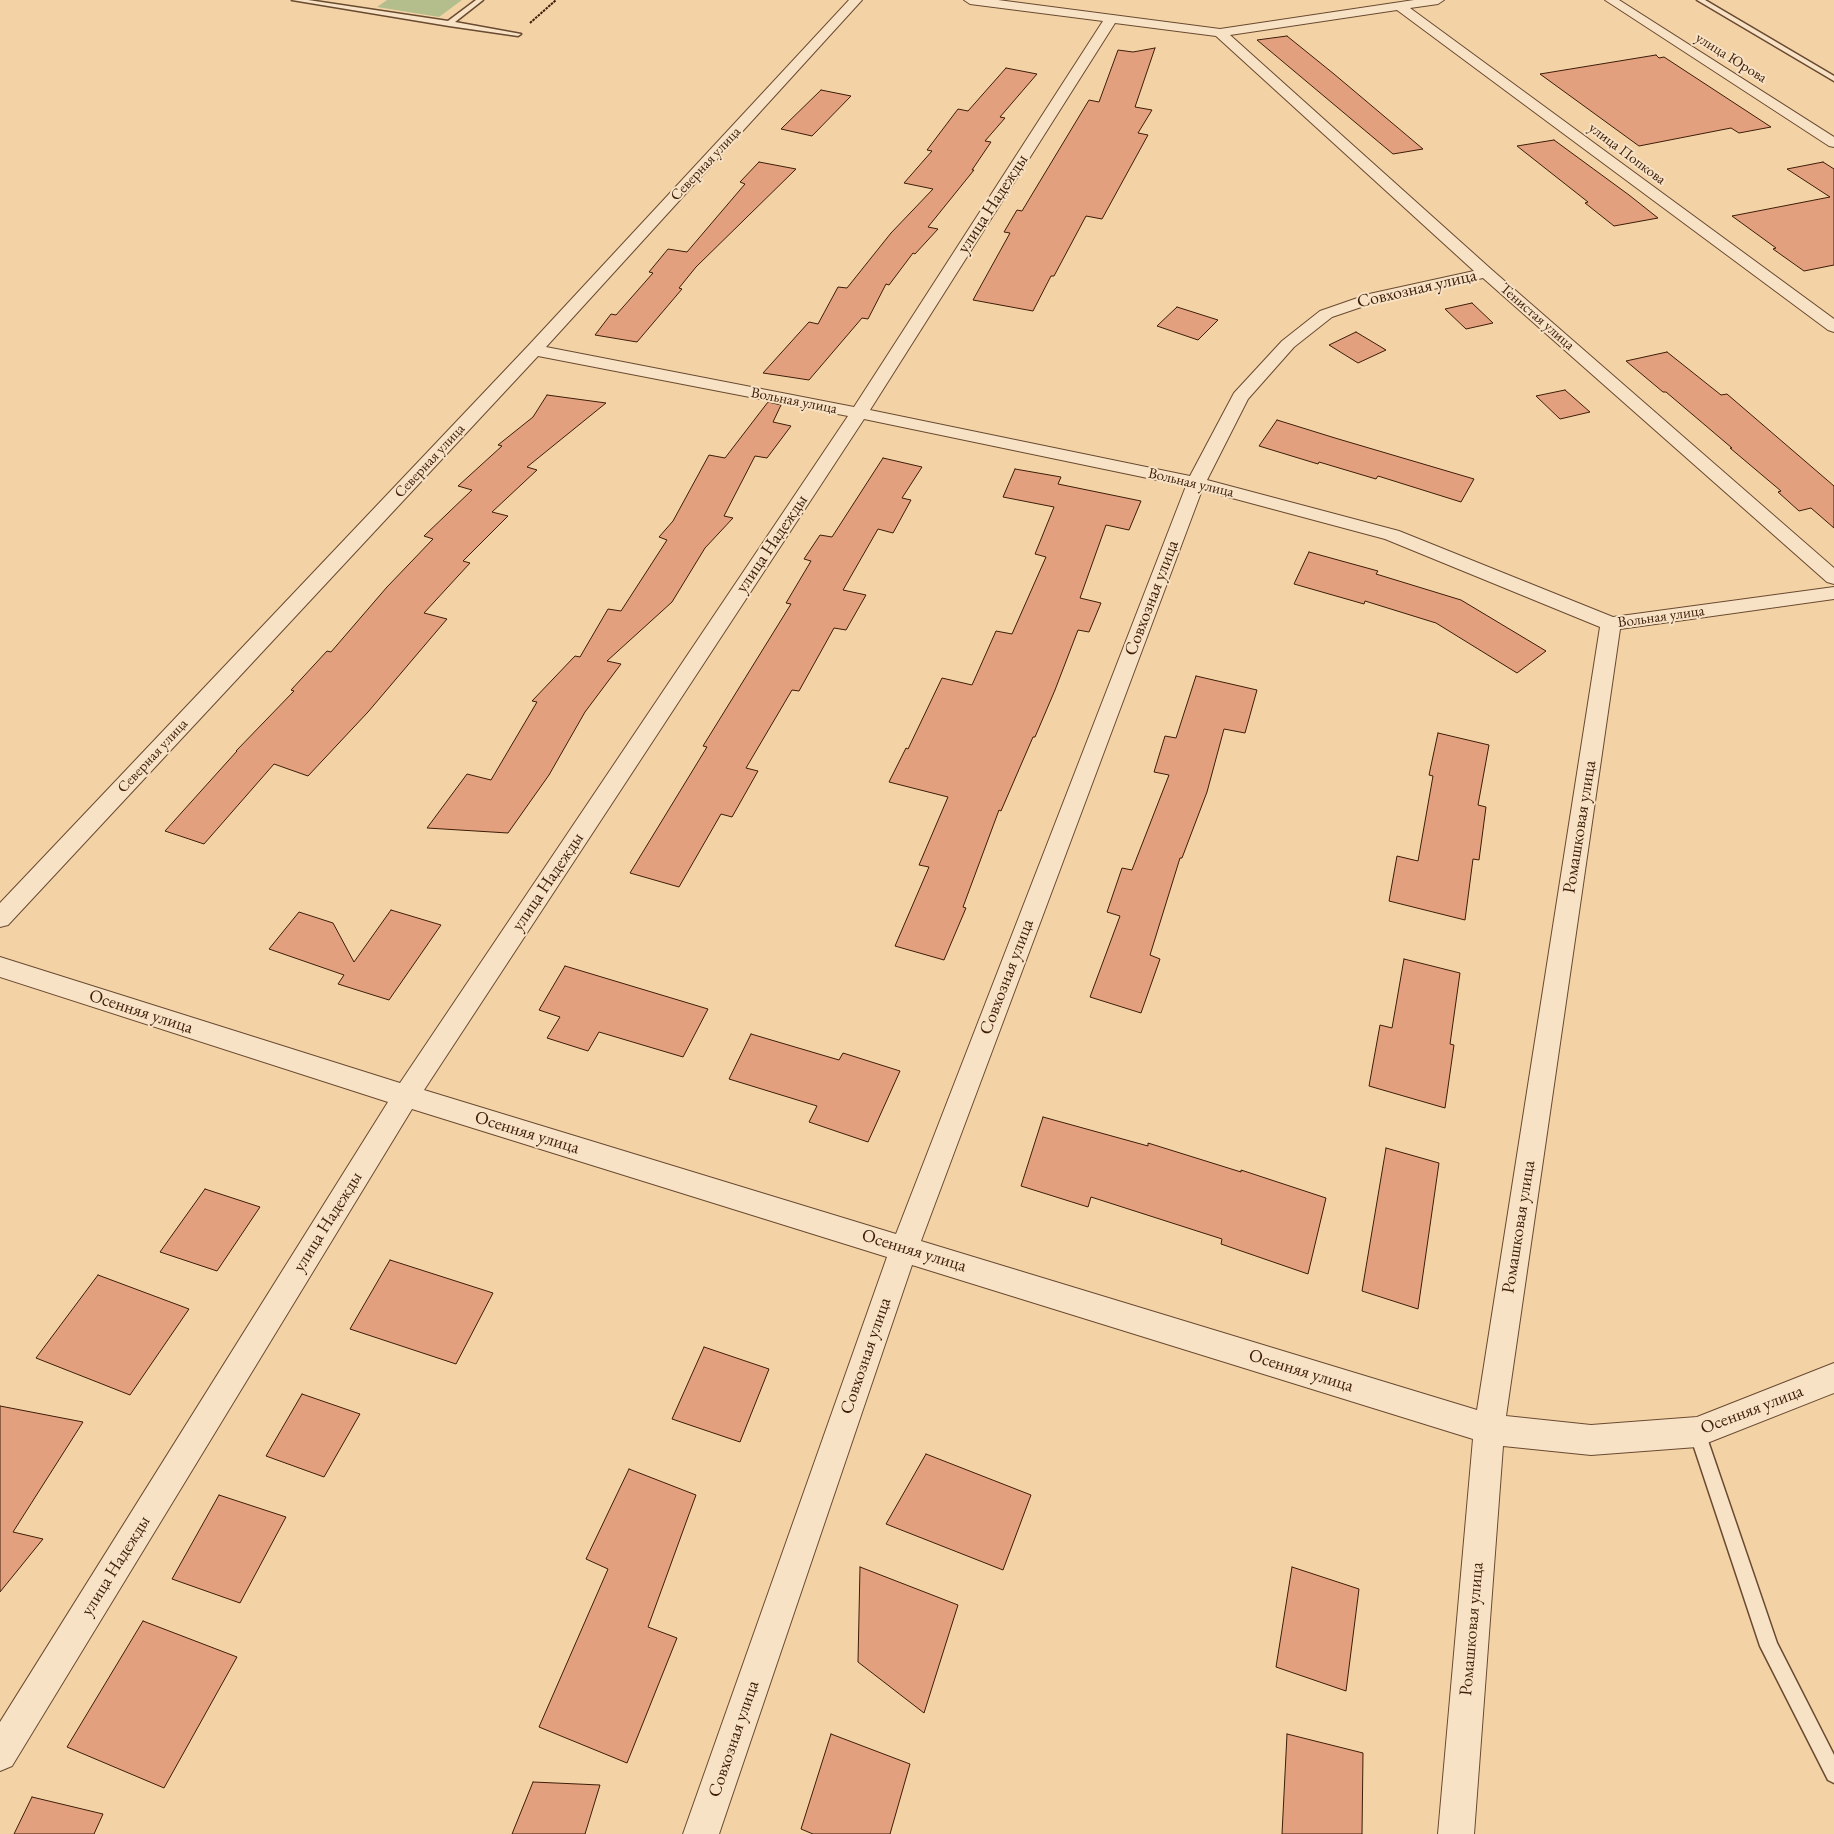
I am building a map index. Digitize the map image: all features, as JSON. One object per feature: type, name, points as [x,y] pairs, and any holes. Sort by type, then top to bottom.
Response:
[{"type":"street","name":"Северная улица","points":[[0,918],[534,350],[856,0]]},
{"type":"street","points":[[970,0],[1220,33],[1438,0]]},
{"type":"street","name":"улица Юрова","points":[[1610,0],[1834,143]]},
{"type":"street","name":"улица Попкова","points":[[1400,6],[1834,327]]},
{"type":"street","name":"улица Надежды","points":[[0,1754],[406,1096],[859,413],[1112,19]]},
{"type":"street","name":"Тенистая улица","points":[[1220,33],[1486,273],[1834,578]]},
{"type":"street","name":"Совхозная улица","points":[[701,1834],[904,1248],[1196,483],[1240,397],[1288,344],[1326,314],[1374,297],[1486,273]]},
{"type":"street","name":"Вольная улица","points":[[534,350],[859,413],[1196,483],[1392,535],[1611,624],[1834,593]]},
{"type":"street","name":"Ромашковая улица","points":[[1456,1834],[1489,1429],[1611,624]]},
{"type":"street","name":"Осенняя улица","points":[[0,967],[406,1096],[1489,1429],[1591,1440],[1697,1432],[1834,1378]]},
{"type":"lane","points":[[296,0],[518,34]]},
{"type":"lane","points":[[449,24],[480,0]]},
{"type":"lane","points":[[1700,0],[1834,79]]},
{"type":"lane","points":[[360,10],[367,5]]},
{"type":"lane","points":[[1697,1432],[1768,1646],[1834,1774]]},
{"type":"green space","points":[[387,0],[462,0],[439,17],[377,7]]},
{"type":"building","points":[[1287,36],[1423,149],[1393,154],[1257,40]]},
{"type":"building","points":[[1155,48],[1135,107],[1152,110],[1138,133],[1148,135],[1102,219],[1086,216],[1033,311],[973,300],[1010,233],[1004,232],[1017,210],[1022,211],[1089,100],[1099,102],[1118,50],[1133,52]]},
{"type":"building","points":[[1656,55],[1659,58],[1664,57],[1771,127],[1739,133],[1731,128],[1639,146],[1540,74]]},
{"type":"building","points":[[1006,68],[1037,74],[1000,117],[1005,118],[985,141],[991,142],[972,170],[974,170],[928,227],[938,229],[915,254],[913,253],[889,285],[886,284],[868,319],[862,318],[809,380],[763,373],[809,322],[818,324],[838,287],[847,288],[891,233],[933,189],[904,183],[932,151],[927,150],[958,109],[968,111]]},
{"type":"building","points":[[821,90],[851,96],[812,136],[781,129]]},
{"type":"building","points":[[1554,140],[1658,218],[1614,226],[1585,203],[1588,202],[1517,146]]},
{"type":"building","points":[[759,162],[796,169],[696,267],[679,288],[682,289],[637,342],[595,335],[611,314],[616,315],[653,273],[649,272],[668,249],[687,252],[745,184],[740,182]]},
{"type":"building","points":[[1823,162],[1834,169],[1834,265],[1804,271],[1732,216],[1830,197],[1787,169]]},
{"type":"building","points":[[1472,303],[1493,323],[1466,329],[1445,309]]},
{"type":"building","points":[[1177,307],[1218,320],[1198,340],[1157,326]]},
{"type":"building","points":[[1356,332],[1386,350],[1358,363],[1329,345]]},
{"type":"building","points":[[1667,352],[1721,395],[1727,394],[1834,486],[1834,528],[1811,508],[1799,511],[1778,492],[1781,491],[1730,448],[1732,448],[1626,361]]},
{"type":"building","points":[[1565,390],[1590,412],[1560,419],[1536,396]]},
{"type":"building","points":[[547,395],[606,403],[527,467],[537,470],[492,512],[508,516],[463,561],[470,563],[424,613],[447,619],[368,712],[308,776],[274,764],[204,844],[165,831],[236,751],[294,691],[291,690],[327,651],[331,652],[387,587],[433,539],[424,536],[472,490],[458,486],[502,446],[498,445],[533,417]]},
{"type":"building","points":[[768,402],[781,405],[773,422],[791,426],[767,458],[755,456],[724,516],[733,518],[705,548],[672,602],[607,661],[621,664],[585,712],[549,775],[508,833],[427,828],[467,774],[491,780],[537,702],[532,701],[575,656],[580,657],[608,609],[621,611],[667,540],[659,537],[673,521],[709,455],[725,458]]},
{"type":"building","points":[[1277,420],[1474,479],[1461,502],[1378,476],[1376,479],[1259,446]]},
{"type":"building","points":[[883,458],[922,467],[902,498],[911,500],[893,533],[878,529],[843,590],[866,595],[846,630],[834,628],[799,691],[792,690],[746,768],[758,771],[732,817],[721,814],[679,887],[630,873],[707,747],[703,746],[791,604],[786,603],[811,561],[804,559],[820,535],[832,537]]},
{"type":"building","points":[[1015,469],[1061,477],[1058,484],[1141,501],[1129,530],[1106,525],[1080,598],[1101,603],[1089,632],[1078,630],[1035,737],[1033,737],[1001,811],[999,810],[963,907],[966,908],[944,960],[895,946],[929,867],[919,865],[948,797],[889,782],[906,748],[908,749],[942,678],[972,685],[996,631],[1012,634],[1046,557],[1035,554],[1054,507],[1003,497]]},
{"type":"building","points":[[1309,552],[1378,571],[1376,574],[1461,600],[1546,651],[1517,673],[1436,623],[1365,601],[1364,604],[1294,584]]},
{"type":"building","points":[[1196,676],[1257,690],[1245,733],[1224,729],[1207,792],[1182,858],[1180,858],[1150,955],[1160,959],[1141,1013],[1090,997],[1120,916],[1107,912],[1122,868],[1132,870],[1169,775],[1154,772],[1165,736],[1176,738]]},
{"type":"building","points":[[1438,733],[1489,745],[1478,805],[1486,807],[1479,860],[1473,859],[1465,920],[1389,901],[1397,856],[1418,861],[1433,776],[1429,775]]},
{"type":"building","points":[[391,910],[441,925],[389,1000],[338,984],[344,975],[269,949],[299,912],[333,923],[354,962]]},
{"type":"building","points":[[1404,959],[1460,973],[1450,1044],[1454,1045],[1445,1108],[1369,1086],[1380,1025],[1392,1028]]},
{"type":"building","points":[[565,966],[708,1009],[683,1057],[599,1032],[588,1051],[547,1038],[560,1017],[539,1010]]},
{"type":"building","points":[[751,1034],[839,1060],[843,1053],[900,1071],[868,1142],[809,1122],[817,1106],[729,1079]]},
{"type":"building","points":[[1043,1117],[1148,1146],[1148,1143],[1241,1172],[1241,1170],[1326,1198],[1308,1274],[1221,1244],[1222,1239],[1091,1197],[1088,1207],[1021,1186]]},
{"type":"building","points":[[1386,1148],[1439,1163],[1418,1309],[1362,1291]]},
{"type":"building","points":[[205,1189],[260,1207],[217,1271],[160,1252]]},
{"type":"building","points":[[390,1260],[493,1293],[456,1364],[350,1329]]},
{"type":"building","points":[[98,1275],[189,1309],[130,1395],[36,1358]]},
{"type":"building","points":[[704,1347],[769,1369],[740,1442],[672,1419]]},
{"type":"building","points":[[302,1394],[360,1414],[324,1477],[266,1456]]},
{"type":"building","points":[[0,1406],[83,1422],[13,1532],[43,1539],[0,1592]]},
{"type":"building","points":[[926,1454],[1031,1495],[1003,1570],[886,1524]]},
{"type":"building","points":[[629,1469],[696,1495],[648,1627],[677,1638],[627,1763],[539,1727],[608,1569],[586,1559]]},
{"type":"building","points":[[219,1495],[286,1517],[240,1603],[172,1579]]},
{"type":"building","points":[[860,1567],[958,1605],[924,1713],[858,1662]]},
{"type":"building","points":[[1292,1567],[1359,1589],[1346,1691],[1276,1667]]},
{"type":"building","points":[[143,1621],[237,1657],[164,1788],[67,1747]]},
{"type":"building","points":[[831,1734],[910,1764],[890,1834],[813,1834],[801,1829]]},
{"type":"building","points":[[1287,1734],[1363,1753],[1362,1834],[1282,1834]]},
{"type":"building","points":[[533,1782],[600,1785],[585,1834],[512,1834]]},
{"type":"building","points":[[32,1797],[103,1814],[94,1834],[14,1834]]}]
